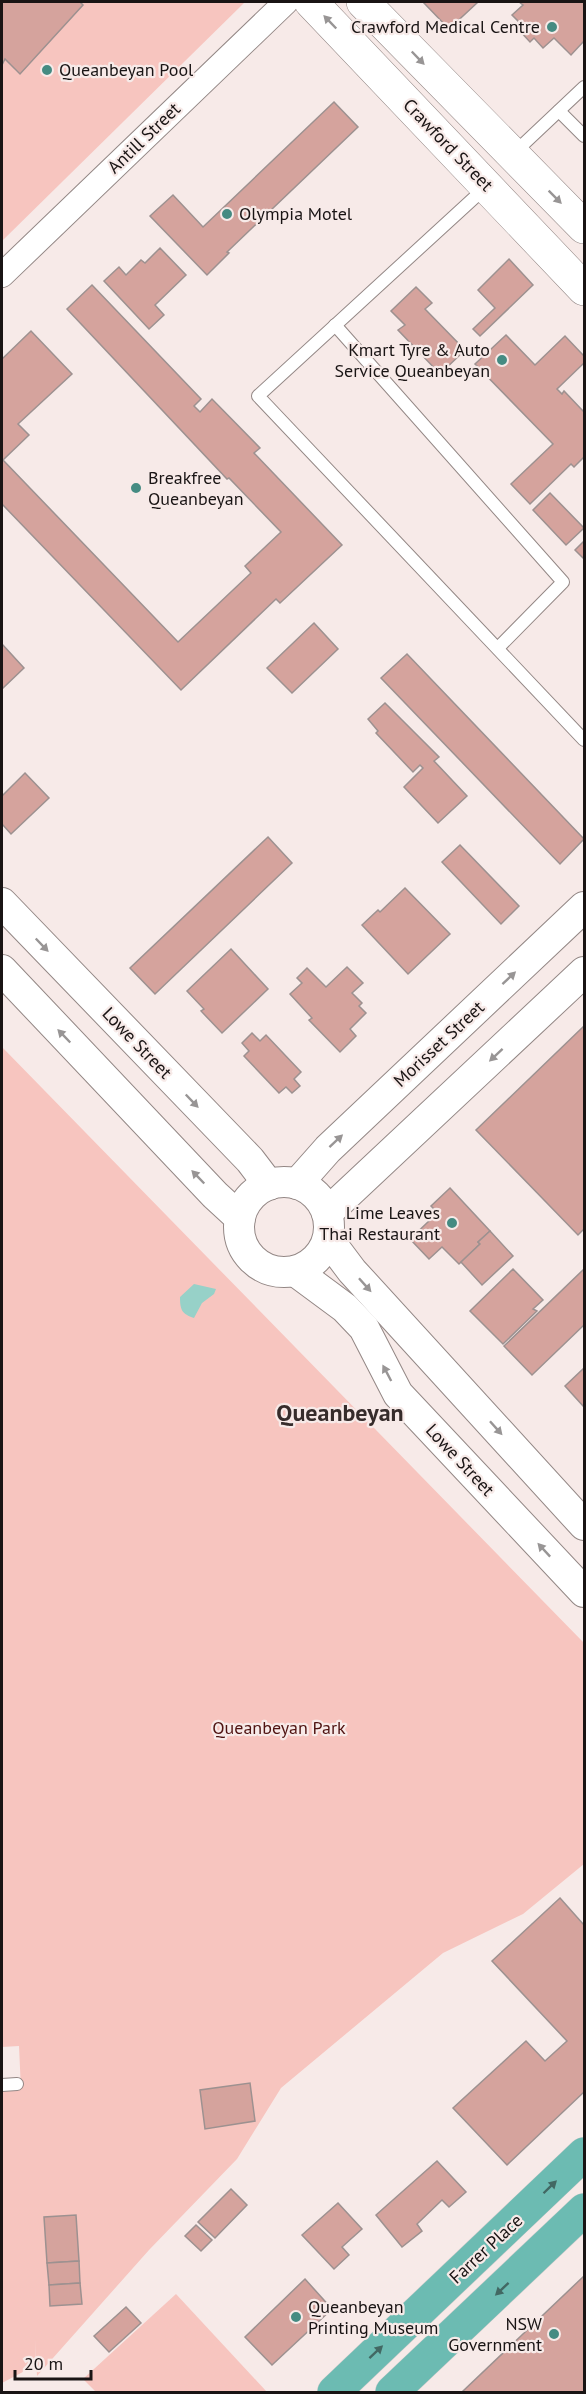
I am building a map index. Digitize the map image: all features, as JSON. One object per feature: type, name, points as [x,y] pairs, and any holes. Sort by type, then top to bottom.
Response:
[{"type":"highway","name":"Farrer Place","points":[[334,2392],[585,2154]]},
{"type":"highway","points":[[392,2392],[585,2210]]},
{"type":"highway","points":[[516,2220],[544,2248]]},
{"type":"main road","name":"Crawford Street","points":[[310,2],[585,289]]},
{"type":"main road","points":[[363,2],[585,227]]},
{"type":"street","name":"Antill Street","points":[[2,274],[286,2]]},
{"type":"street","name":"Lowe Street","points":[[2,903],[250,1160],[283,1184]]},
{"type":"street","name":"Morisset Street","points":[[283,1184],[328,1149],[585,907]]},
{"type":"street","points":[[2,970],[240,1218]]},
{"type":"street","points":[[585,972],[328,1226],[315,1260],[295,1271],[278,1272],[263,1267],[251,1258],[243,1245],[239,1228],[240,1218],[248,1200],[260,1189],[283,1184],[316,1195],[328,1226],[352,1271],[585,1525]]},
{"type":"street","name":"Lowe Street","points":[[295,1271],[345,1308],[364,1328],[398,1394],[585,1592]]},
{"type":"lane","points":[[513,155],[585,87]]},
{"type":"lane","points":[[559,111],[585,136]]},
{"type":"lane","points":[[486,186],[258,396],[585,740]]},
{"type":"lane","points":[[334,325],[563,582],[498,648]]},
{"type":"lane","points":[[2,2085],[17,2084]]},
{"type":"green space","points":[[2,2],[243,2],[244,3],[2,241]]},
{"type":"green space","name":"Queanbeyan Park","points":[[2,1047],[584,1643],[584,1864],[523,1914],[443,1953],[281,2088],[237,2159],[149,2250],[37,2376],[35,2340],[36,2365],[2,2383],[2,2092],[21,2090],[19,2046],[2,2047]]},
{"type":"green space","points":[[176,2294],[267,2392],[96,2392],[83,2379]]},
{"type":"water","points":[[194,1284],[216,1289],[214,1294],[202,1303],[194,1318],[182,1311],[180,1297]]},
{"type":"building","points":[[2,2],[80,2],[83,5],[20,74],[5,59],[2,65]]},
{"type":"building","points":[[423,2],[478,2],[449,29]]},
{"type":"building","name":"Crawford Medical Centre","points":[[519,2],[584,2],[584,41],[571,55],[554,38],[543,48],[534,38],[530,42],[518,29],[522,25],[512,15],[523,5]]},
{"type":"building","points":[[334,102],[358,127],[227,252],[229,253],[207,275],[150,216],[173,195],[203,227]]},
{"type":"building","points":[[160,248],[186,275],[155,305],[164,315],[149,329],[104,281],[119,267],[126,275],[141,260],[145,263]]},
{"type":"building","points":[[509,259],[533,285],[480,336],[473,329],[495,308],[478,290]]},
{"type":"building","points":[[92,285],[201,399],[194,406],[200,412],[212,399],[260,448],[254,453],[342,545],[280,603],[276,599],[181,690],[2,504],[2,359],[31,331],[72,374],[18,424],[29,435],[3,460],[178,642],[251,573],[245,566],[281,532],[229,478],[227,479],[67,309]]},
{"type":"building","points":[[416,287],[432,303],[425,309],[465,350],[440,374],[398,330],[405,325],[391,311]]},
{"type":"building","points":[[506,335],[535,365],[565,336],[584,356],[584,363],[557,389],[562,394],[564,391],[584,412],[584,457],[574,467],[571,464],[530,504],[511,484],[553,444],[475,364]]},
{"type":"building","points":[[550,493],[584,528],[566,545],[533,510]]},
{"type":"building","points":[[584,541],[584,559],[575,550]]},
{"type":"building","points":[[314,623],[338,649],[292,693],[267,668]]},
{"type":"building","points":[[2,644],[24,668],[3,688],[2,686]]},
{"type":"building","points":[[407,654],[584,839],[560,864],[381,678]]},
{"type":"building","points":[[385,703],[439,757],[434,761],[467,796],[438,823],[404,787],[423,768],[420,765],[413,772],[376,733],[378,731],[368,719]]},
{"type":"building","points":[[25,773],[49,798],[11,834],[2,824],[2,796]]},
{"type":"building","points":[[268,837],[292,863],[155,994],[130,968]]},
{"type":"building","points":[[460,845],[519,906],[501,924],[442,862]]},
{"type":"building","points":[[405,888],[450,934],[408,974],[362,925],[378,910],[380,912]]},
{"type":"building","points":[[231,949],[268,989],[222,1033],[201,1011],[204,1009],[187,991]]},
{"type":"building","points":[[347,967],[363,983],[352,993],[362,1003],[359,1006],[366,1013],[350,1029],[356,1036],[340,1052],[309,1020],[312,1018],[290,994],[302,983],[297,978],[307,968],[326,987]]},
{"type":"building","points":[[584,1026],[584,1229],[578,1235],[476,1130]]},
{"type":"building","points":[[252,1033],[260,1041],[266,1035],[301,1072],[294,1079],[300,1086],[292,1093],[286,1087],[279,1093],[244,1056],[249,1051],[242,1043]]},
{"type":"building","points":[[450,1188],[490,1231],[459,1264],[442,1247],[429,1259],[410,1239],[436,1211],[431,1206]]},
{"type":"building","points":[[490,1231],[513,1256],[482,1285],[461,1262]]},
{"type":"building","points":[[513,1269],[543,1300],[533,1309],[537,1311],[503,1344],[470,1311]]},
{"type":"building","points":[[584,1269],[584,1325],[532,1375],[504,1346]]},
{"type":"building","points":[[584,1368],[584,1407],[565,1386]]},
{"type":"building","points":[[560,1898],[584,1925],[584,2092],[507,2165],[453,2108],[526,2041],[545,2061],[567,2041],[492,1961]]},
{"type":"building","points":[[250,2083],[255,2121],[205,2129],[200,2090]]},
{"type":"building","points":[[437,2161],[466,2192],[449,2207],[442,2200],[417,2224],[422,2231],[402,2247],[376,2215]]},
{"type":"building","points":[[231,2189],[247,2205],[215,2238],[198,2222]]},
{"type":"building","points":[[338,2203],[362,2229],[342,2247],[349,2255],[334,2269],[302,2235]]},
{"type":"building","points":[[76,2215],[79,2261],[47,2263],[44,2217]]},
{"type":"building","points":[[196,2225],[212,2240],[201,2251],[185,2236]]},
{"type":"building","points":[[79,2261],[80,2283],[49,2285],[47,2263]]},
{"type":"building","name":"NSW Government","points":[[584,2276],[584,2392],[462,2392]]},
{"type":"building","points":[[305,2279],[332,2309],[272,2365],[245,2337]]},
{"type":"building","points":[[80,2283],[82,2304],[50,2306],[49,2285]]},
{"type":"building","points":[[126,2307],[141,2323],[109,2352],[94,2336]]},
{"type":"place","name":"Crawford Medical Centre","points":[[552,27]]},
{"type":"place","name":"Queanbeyan Pool","points":[[47,70]]},
{"type":"place","name":"Olympia Motel","points":[[227,214]]},
{"type":"place","name":"Kmart Tyre & Auto Service Queanbeyan","points":[[502,360]]},
{"type":"place","name":"Breakfree Queanbeyan","points":[[136,488]]},
{"type":"place","name":"Lime Leaves Thai Restaurant","points":[[452,1223]]},
{"type":"place","name":"Queanbeyan Printing Museum","points":[[296,2317]]},
{"type":"place","name":"NSW Government","points":[[554,2334]]},
{"type":"district","name":"Queanbeyan","points":[[340,1413]]}]
